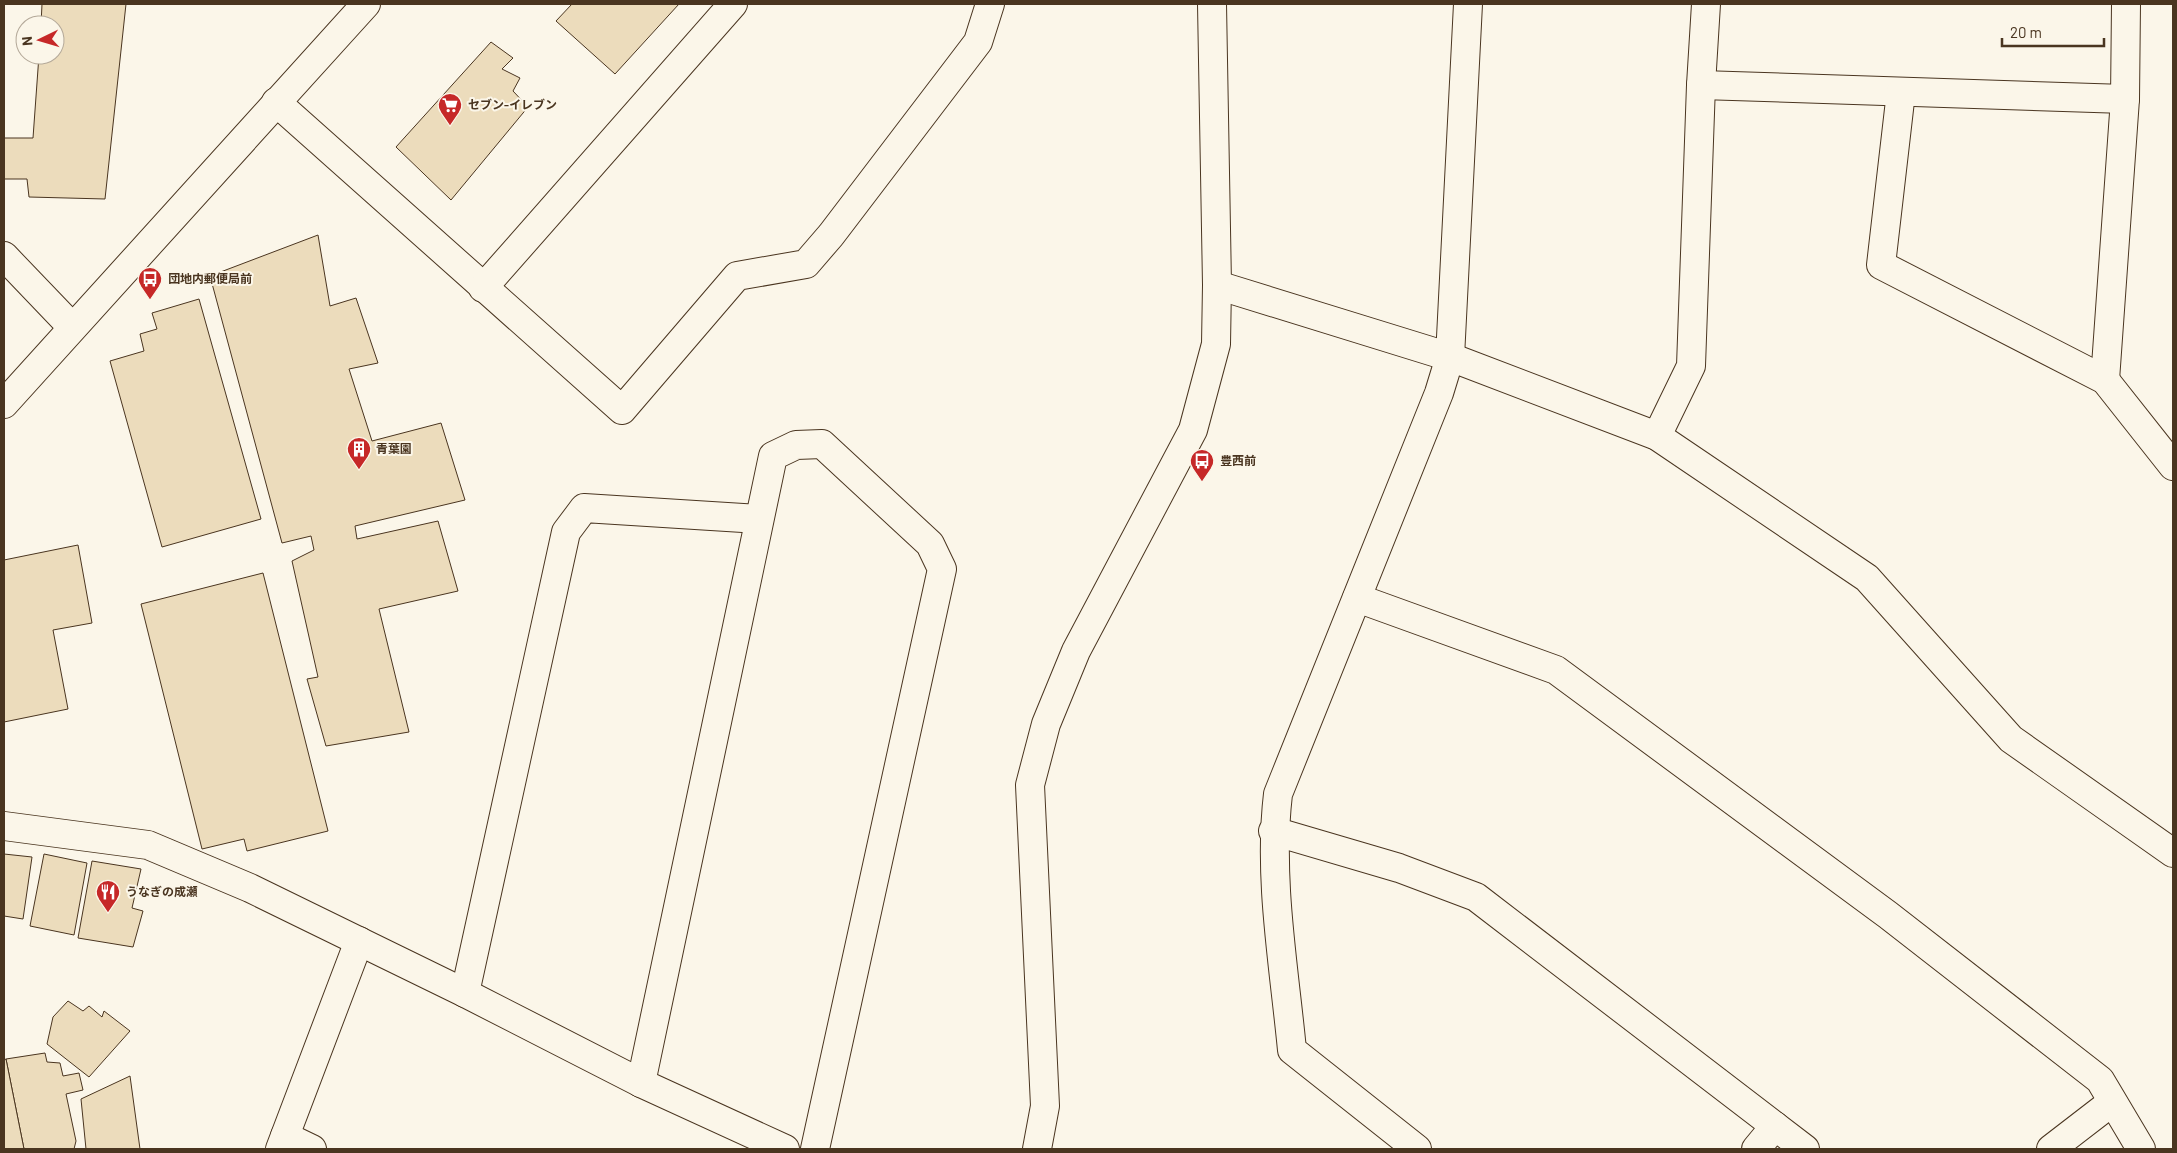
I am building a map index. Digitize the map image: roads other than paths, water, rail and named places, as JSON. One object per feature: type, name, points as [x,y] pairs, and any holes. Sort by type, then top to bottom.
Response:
[{"type":"street","points":[[4,404],[366,4]]},
{"type":"street","points":[[483,288],[733,4]]},
{"type":"street","points":[[276,102],[622,410],[738,276],[806,264],[831,235],[978,42],[990,4]]},
{"type":"street","points":[[1037,1149],[1044,1106],[1030,785],[1046,724],[1076,650],[1193,430],[1216,344],[1217,285],[1212,4]]},
{"type":"street","points":[[1403,1145],[1292,1050],[1273,831],[1278,794],[1438,393],[1450,357],[1468,4]]},
{"type":"street","points":[[1657,436],[1691,366],[1700,85],[1706,4]]},
{"type":"street","points":[[2105,380],[2125,99],[2126,4]]},
{"type":"street","points":[[1700,85],[2125,99]]},
{"type":"street","points":[[1901,92],[1881,265],[2105,380],[2173,466]]},
{"type":"street","points":[[4,256],[72,327]]},
{"type":"street","points":[[1217,285],[1450,357],[1657,436],[1867,578],[2011,739],[2173,853]]},
{"type":"street","points":[[641,1083],[773,456],[796,445],[822,444],[930,544],[942,569],[815,1149]]},
{"type":"street","points":[[465,993],[566,532],[584,508],[759,519]]},
{"type":"street","points":[[1357,598],[1556,670],[1888,915],[2100,1080],[2141,1149]]},
{"type":"street","points":[[4,826],[148,845],[250,888],[465,993],[641,1083],[785,1149]]},
{"type":"street","points":[[1273,831],[1399,868],[1476,897],[1806,1149]]},
{"type":"street","points":[[312,1149],[283,1143],[359,941]]},
{"type":"street","points":[[2051,1149],[2112,1102]]},
{"type":"street","points":[[1756,1149],[1775,1126]]},
{"type":"place","name":"セブン-イレブン","points":[[450,126]]},
{"type":"place","name":"団地内郵便局前","points":[[150,300]]},
{"type":"place","name":"青葉園","points":[[359,470]]},
{"type":"place","name":"豊西前","points":[[1202,482]]},
{"type":"place","name":"うなぎの成瀬","points":[[108,913]]}]
